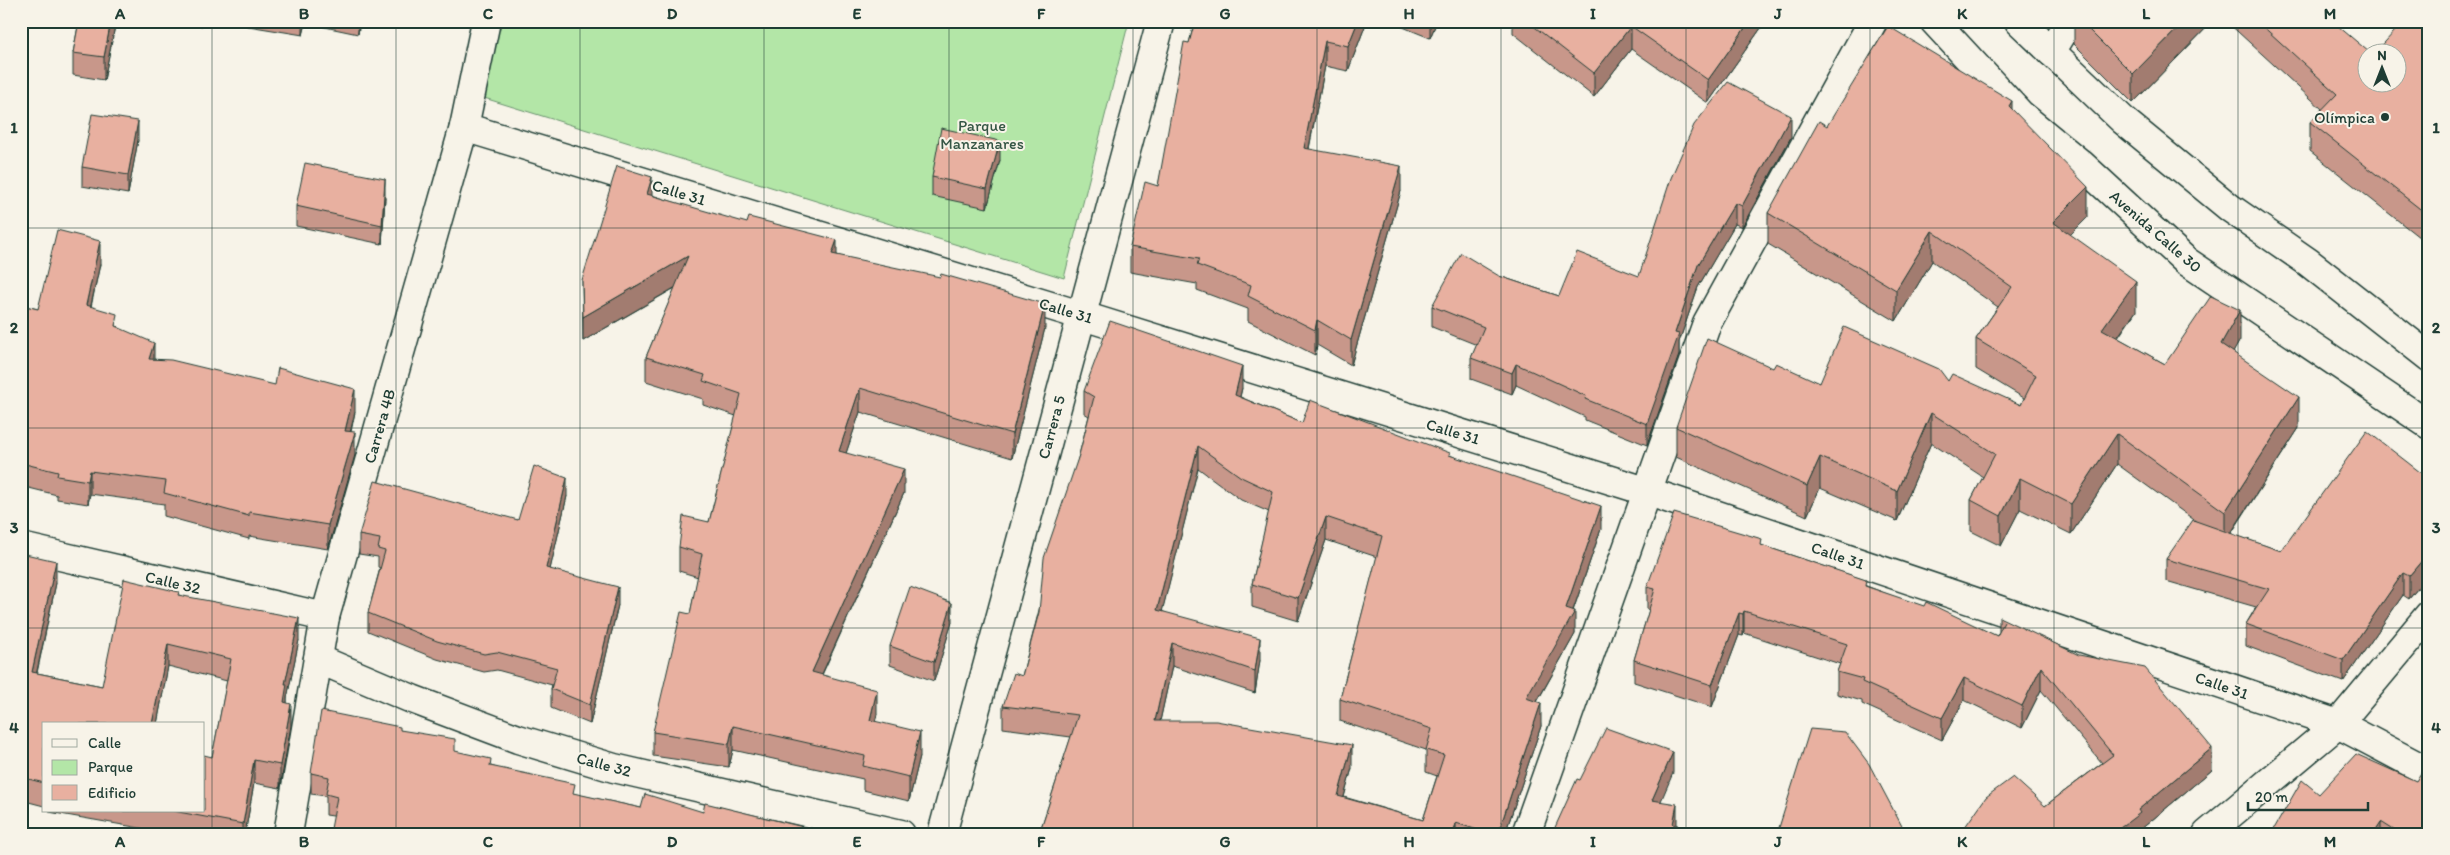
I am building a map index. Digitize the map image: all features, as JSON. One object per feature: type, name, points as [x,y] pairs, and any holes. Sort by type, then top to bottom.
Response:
[{"type":"street","name":"Carrera 4B","points":[[288,834],[325,617],[464,126],[486,21]]},
{"type":"street","name":"Carrera 5","points":[[942,834],[1080,315],[1161,21]]},
{"type":"street","points":[[1526,834],[1649,492],[1707,323],[1873,21]]},
{"type":"street","name":"Avenida Calle 30","points":[[1934,21],[2020,114],[2082,164],[2186,262],[2429,425]]},
{"type":"street","points":[[2019,21],[2124,121],[2223,202],[2308,262],[2429,357]]},
{"type":"street","points":[[2051,52],[2070,21]]},
{"type":"street","name":"Calle 31","points":[[464,126],[1649,492],[2338,724],[2429,772]]},
{"type":"street","name":"Calle 32","points":[[21,546],[325,617]]},
{"type":"street","points":[[2208,834],[2338,724],[2429,615]]},
{"type":"street","name":"Calle 32","points":[[318,659],[412,699],[518,739],[614,768],[901,834]]},
{"type":"green space","name":"Parque Manzanares","points":[[500,21],[1129,21],[1064,278],[481,97]]},
{"type":"building","points":[[79,21],[111,21],[104,57],[73,53]]},
{"type":"building","points":[[1195,21],[1358,21],[1348,46],[1325,41],[1304,148],[1401,166],[1351,340],[1317,320],[1315,330],[1248,296],[1251,285],[1197,265],[1199,259],[1130,247],[1145,182],[1158,186],[1184,42],[1189,43]]},
{"type":"building","points":[[1527,21],[1573,21],[1581,26],[1585,21],[1750,21],[1708,80],[1631,26],[1594,73]]},
{"type":"building","points":[[2080,21],[2185,21],[2133,74]]},
{"type":"building","name":"Olímpica","points":[[2257,21],[2332,21],[2358,43],[2358,92],[2408,92],[2408,42],[2385,42],[2404,21],[2429,21],[2429,216],[2310,122],[2337,94]]},
{"type":"building","points":[[1888,26],[2012,101],[2009,106],[2088,187],[2053,222],[2136,281],[2102,329],[2165,364],[2211,296],[2240,310],[2221,344],[2299,397],[2225,512],[2117,434],[2071,504],[2020,478],[2001,516],[1971,500],[1995,454],[1931,413],[1897,491],[1820,457],[1807,486],[1676,427],[1707,338],[1773,368],[1776,363],[1820,383],[1844,327],[1939,369],[1948,381],[1952,374],[2021,405],[2036,375],[1976,339],[2012,287],[1932,231],[1896,290],[1768,213],[1819,121],[1827,126]]},
{"type":"building","points":[[1728,82],[1791,116],[1742,206],[1735,203],[1698,265],[1675,333],[1679,334],[1647,424],[1585,399],[1586,396],[1516,364],[1512,373],[1471,358],[1484,327],[1432,306],[1461,253],[1499,276],[1559,296],[1577,252],[1639,276],[1671,178],[1694,125]]},
{"type":"building","points":[[92,114],[138,121],[128,175],[82,167]]},
{"type":"building","points":[[941,128],[1000,141],[987,189],[932,177]]},
{"type":"building","points":[[305,163],[385,179],[382,225],[296,206]]},
{"type":"building","points":[[617,166],[652,177],[647,194],[747,223],[749,217],[837,240],[832,254],[940,277],[941,274],[1045,304],[1012,434],[860,388],[839,451],[904,469],[812,672],[877,690],[870,720],[920,732],[909,777],[863,766],[865,756],[733,726],[729,744],[653,732],[681,612],[690,614],[702,554],[679,547],[683,516],[709,522],[741,394],[703,381],[705,375],[646,357],[688,256],[583,317],[582,280]]},
{"type":"building","points":[[57,230],[100,241],[86,305],[117,314],[115,326],[154,343],[149,359],[171,360],[275,385],[278,368],[355,389],[345,431],[355,432],[328,525],[249,512],[249,516],[164,493],[166,481],[90,471],[88,481],[57,476],[58,472],[21,463],[21,305],[38,309]]},
{"type":"building","points":[[1110,321],[1242,366],[1235,395],[1302,423],[1310,400],[1450,453],[1449,455],[1601,506],[1566,608],[1575,611],[1526,698],[1541,703],[1498,834],[1490,834],[1456,823],[1453,834],[1039,834],[1078,715],[1003,706],[1014,673],[1022,676],[1039,612],[1044,558],[1079,455],[1094,397],[1084,391]],"holes":[[[1198,446],[1241,477],[1273,492],[1252,584],[1298,598],[1326,517],[1382,536],[1340,699],[1432,729],[1426,750],[1444,755],[1423,820],[1338,796],[1352,745],[1216,721],[1155,721],[1172,643],[1255,671],[1260,638],[1157,610]]]},
{"type":"building","points":[[2367,431],[2429,479],[2429,552],[2409,576],[2403,573],[2343,660],[2246,624],[2269,589],[2166,559],[2193,520],[2281,551]]},
{"type":"building","points":[[534,466],[567,478],[546,568],[618,587],[590,705],[551,689],[557,668],[497,652],[484,654],[437,641],[368,613],[385,551],[378,549],[380,539],[359,535],[375,481],[518,520]]},
{"type":"building","points":[[1674,513],[1762,539],[1761,545],[1866,580],[1865,586],[1924,606],[1926,602],[1997,636],[2004,622],[1999,617],[2079,655],[2145,668],[2212,748],[2138,810],[2140,813],[2112,834],[1960,834],[1986,797],[2013,777],[2045,806],[2113,755],[2041,667],[2022,706],[1964,678],[1942,718],[1862,682],[1863,679],[1837,672],[1847,644],[1744,611],[1743,614],[1739,613],[1712,685],[1634,660],[1655,589],[1647,587]]},
{"type":"building","points":[[21,553],[56,561],[32,672],[102,686],[124,579],[179,592],[178,595],[299,618],[285,684],[287,684],[284,702],[291,704],[280,765],[254,760],[243,824],[178,812],[205,812],[205,755],[212,757],[231,659],[168,644],[152,722],[42,722],[42,782],[21,777]]},
{"type":"building","points":[[910,587],[952,603],[934,662],[890,646]]},
{"type":"building","points":[[321,711],[400,727],[400,730],[455,739],[455,751],[491,759],[490,766],[575,784],[573,793],[641,808],[645,794],[703,812],[705,803],[832,834],[330,834],[337,797],[326,794],[329,777],[311,773]]},
{"type":"building","points":[[1606,728],[1673,752],[1652,800],[1677,804],[1673,824],[1697,834],[1552,834],[1577,779],[1580,780]]},
{"type":"building","points":[[1810,729],[1845,732],[1869,764],[1904,830],[1900,834],[1777,834]]},
{"type":"building","points":[[2356,754],[2416,781],[2424,768],[2429,768],[2429,834],[2400,834],[2381,822],[2373,834],[2271,834],[2302,780],[2319,794]]},
{"type":"building","points":[[2254,829],[2258,834],[2249,834]]},
{"type":"place","name":"Olímpica","points":[[2385,117]]}]
